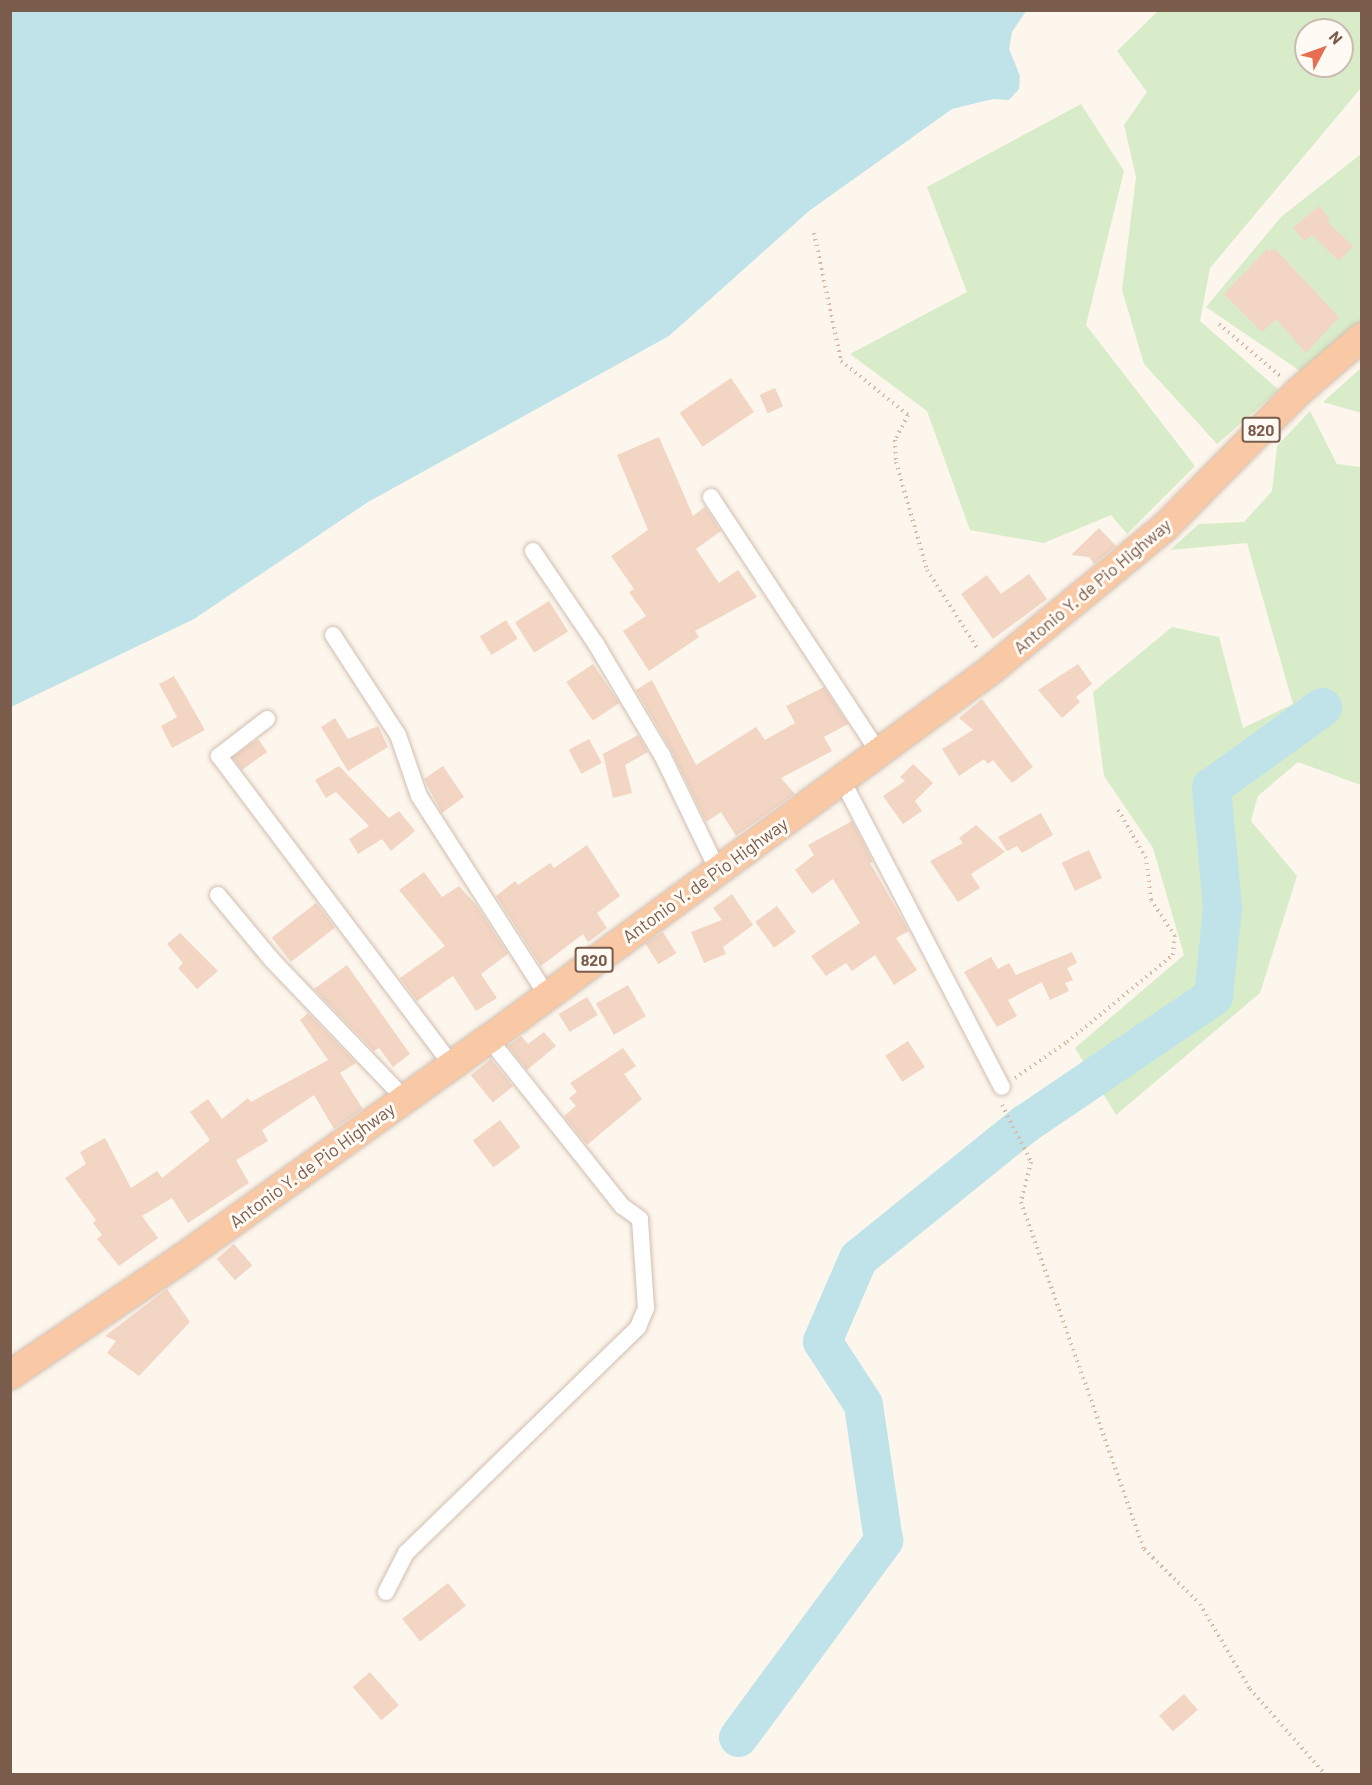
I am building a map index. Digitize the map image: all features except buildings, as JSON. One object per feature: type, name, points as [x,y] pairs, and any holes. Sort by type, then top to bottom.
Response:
[{"type":"highway","name":"Antonio Y. de Pio Highway","points":[[10,1375],[184,1257],[489,1039],[546,994],[880,754],[991,670],[1165,527],[1298,392],[1362,338]]},
{"type":"street","points":[[711,498],[880,754]]},
{"type":"street","points":[[533,551],[596,644],[662,755],[718,871]]},
{"type":"street","points":[[333,634],[398,735],[419,796],[546,994]]},
{"type":"street","points":[[267,719],[219,756],[452,1065]]},
{"type":"street","points":[[842,780],[1002,1095]]},
{"type":"street","points":[[218,895],[272,960],[404,1098]]},
{"type":"street","points":[[386,1592],[406,1553],[638,1327],[646,1308],[640,1219],[622,1206],[489,1039]]},
{"type":"path","points":[[814,233],[841,361],[908,416],[895,441],[896,462],[927,570],[991,670]]},
{"type":"path","points":[[1219,324],[1298,392]]},
{"type":"path","points":[[1117,808],[1146,858],[1151,900],[1175,936],[1173,955],[1002,1095],[1031,1162],[1021,1202],[1144,1549],[1200,1604],[1250,1689],[1325,1774]]},
{"type":"green space","points":[[1158,11],[1361,11],[1361,88],[1210,268],[1200,321],[1279,390],[1217,444],[1144,364],[1122,290],[1136,177],[1124,125],[1147,92],[1117,51]]},
{"type":"green space","points":[[1081,104],[1124,171],[1086,325],[1195,466],[1127,534],[1111,515],[1044,543],[970,530],[927,411],[850,354],[967,292],[927,187]]},
{"type":"green space","points":[[1361,154],[1361,322],[1306,375],[1206,307],[1281,217]]},
{"type":"green space","points":[[1361,368],[1361,413],[1323,402]]},
{"type":"green space","points":[[1310,411],[1337,464],[1361,467],[1361,785],[1298,762],[1258,796],[1251,821],[1297,876],[1260,993],[1116,1115],[1075,1048],[1184,955],[1153,848],[1104,776],[1093,692],[1172,627],[1219,637],[1243,728],[1293,704],[1247,543],[1170,550],[1199,524],[1244,522],[1272,491],[1277,446]]},
{"type":"water","points":[[11,10],[1026,11],[1012,32],[1009,49],[1020,76],[1019,89],[1009,100],[993,99],[952,109],[809,211],[669,336],[368,502],[194,619],[11,707]]},
{"type":"waterway","points":[[738,1737],[883,1540],[863,1404],[822,1341],[858,1258],[1024,1124],[1213,996],[1222,907],[1211,787],[1322,707]]}]
